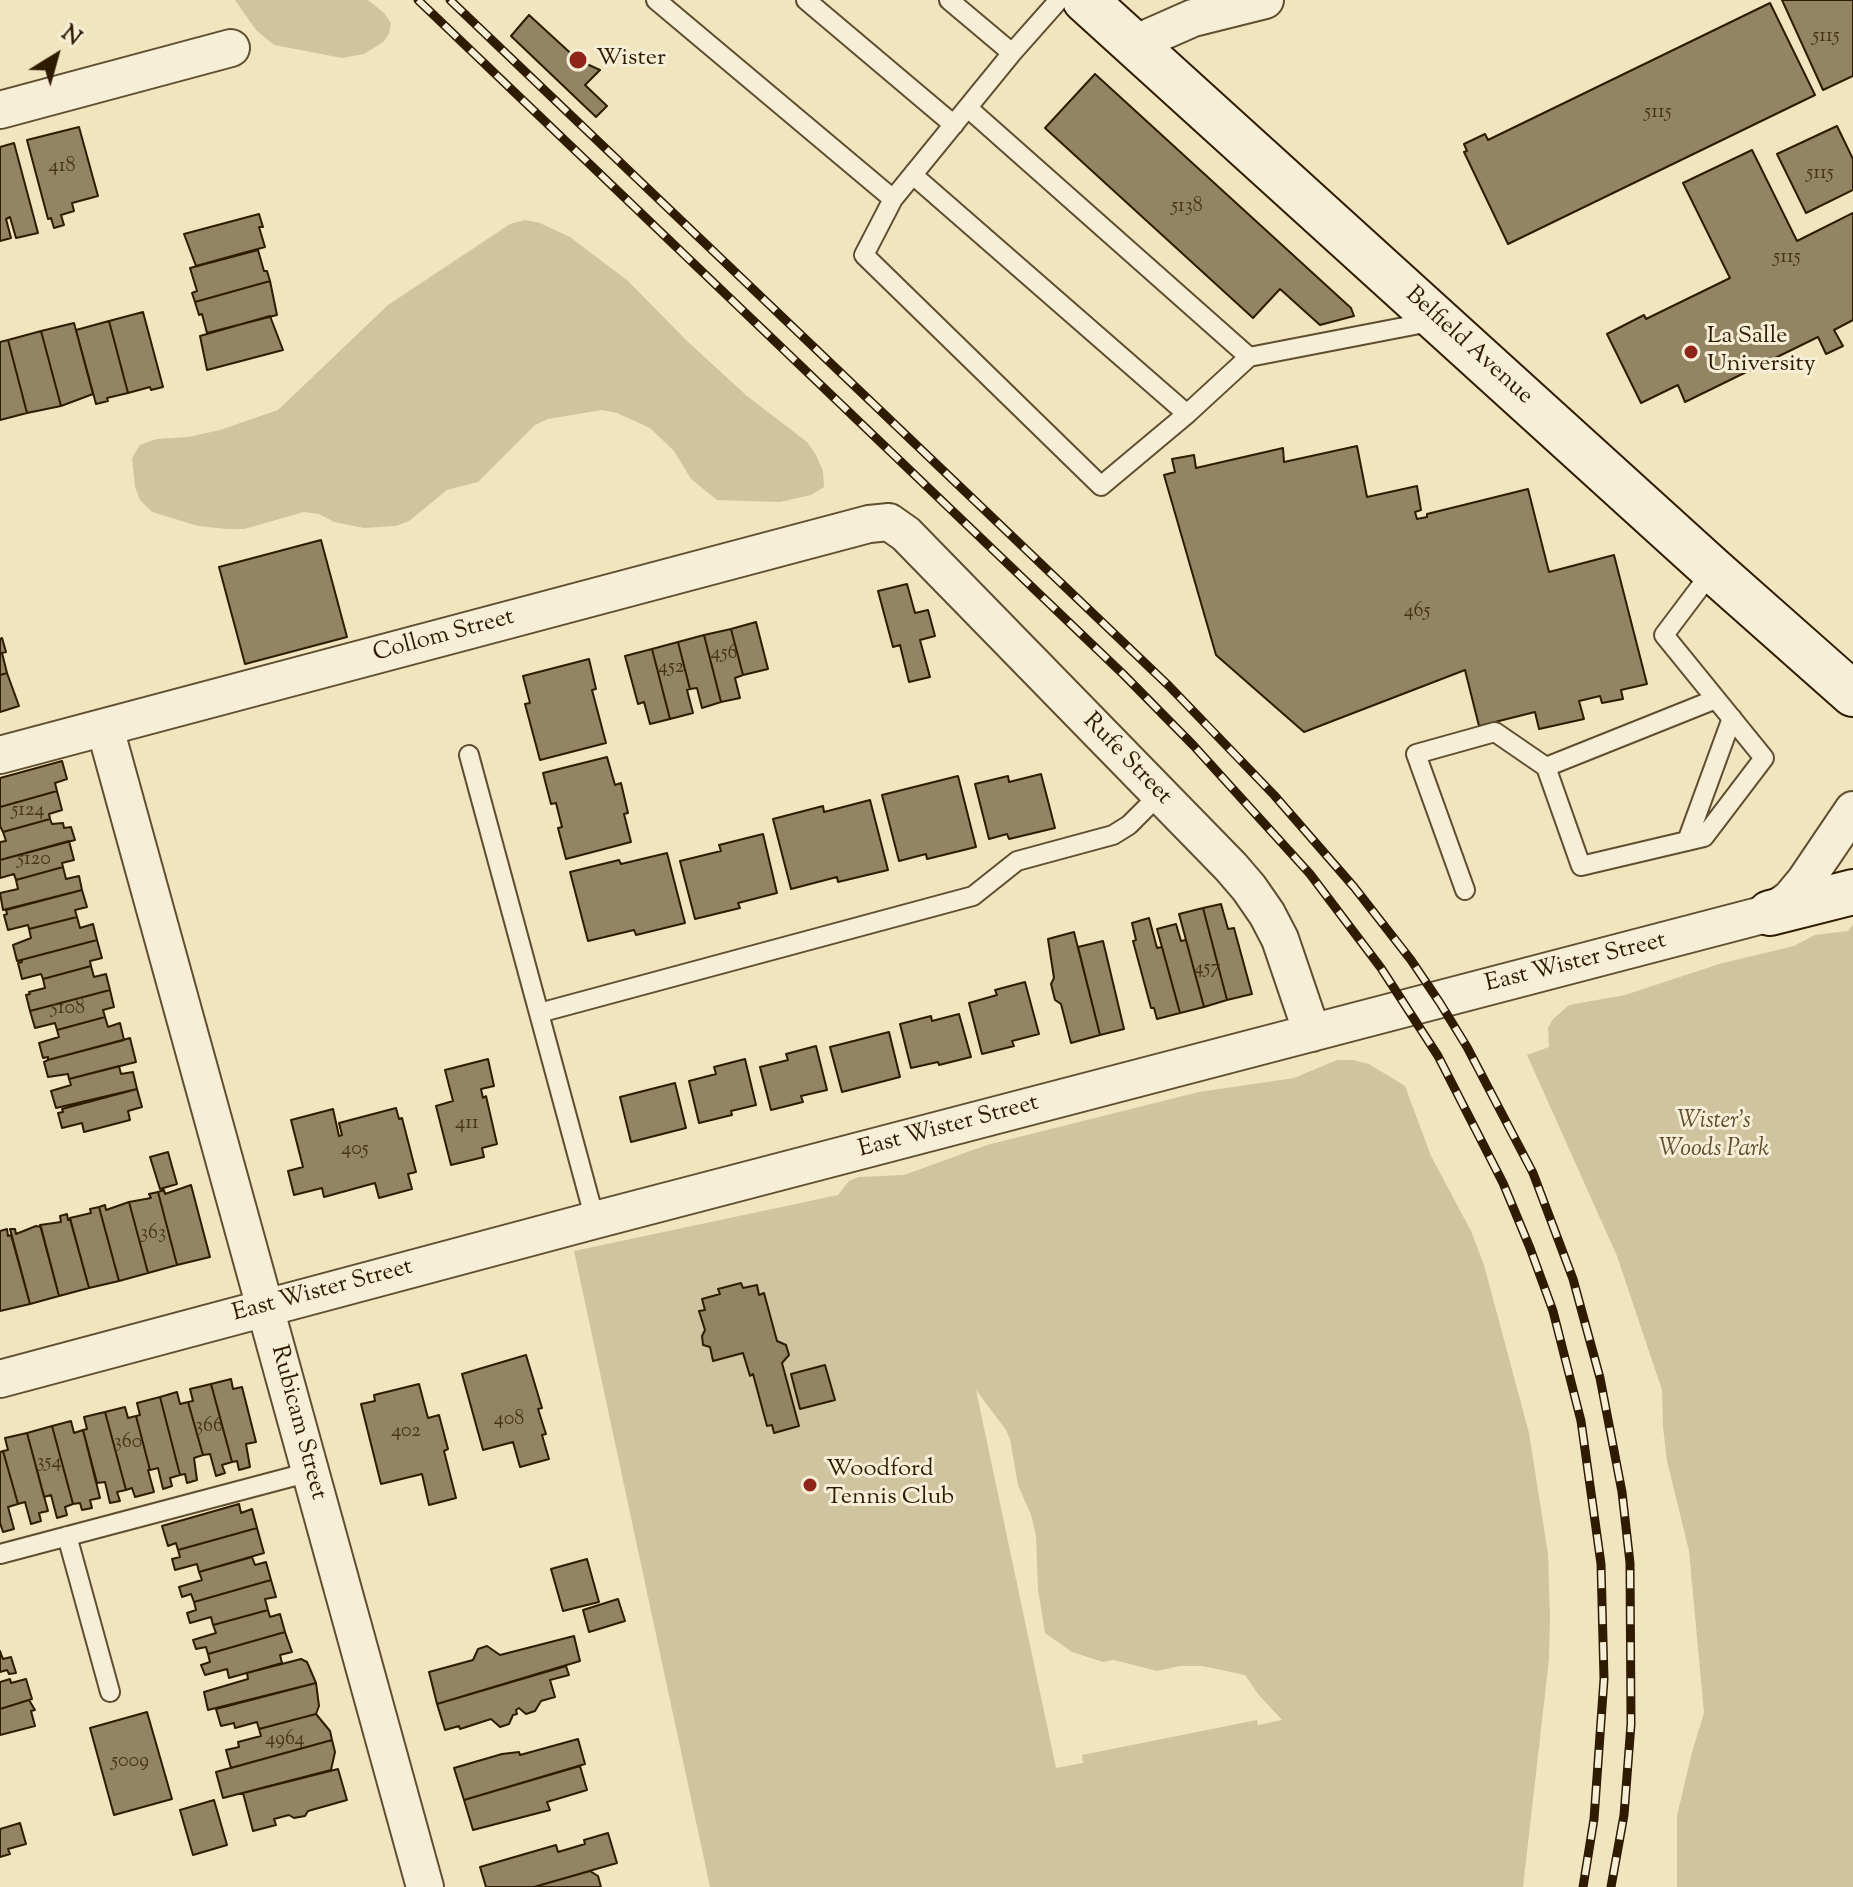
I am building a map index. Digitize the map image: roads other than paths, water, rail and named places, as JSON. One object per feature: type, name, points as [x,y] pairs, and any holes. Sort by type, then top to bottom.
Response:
[{"type":"street","name":"Belfield Avenue","points":[[1085,0],[1853,694]]},
{"type":"street","points":[[1134,44],[1193,18],[1265,0]]},
{"type":"street","points":[[0,110],[231,48]]},
{"type":"street","name":"Collom Street","points":[[0,755],[833,534],[889,522]]},
{"type":"street","name":"Rufe Street","points":[[889,522],[906,534],[1231,867],[1267,914],[1292,968],[1312,1033]]},
{"type":"street","name":"Rubicam Street","points":[[105,728],[425,1887]]},
{"type":"street","name":"East Wister Street","points":[[0,1379],[1770,913],[1790,899],[1805,881],[1853,810]]},
{"type":"street","points":[[1770,913],[1853,892]]},
{"type":"lane","points":[[656,0],[893,199]]},
{"type":"lane","points":[[806,0],[954,125]]},
{"type":"lane","points":[[949,0],[1012,53]]},
{"type":"lane","points":[[1059,0],[893,199],[864,255],[1101,486],[1249,357],[1439,320]]},
{"type":"lane","points":[[968,108],[1249,357]]},
{"type":"lane","points":[[913,175],[1187,414]]},
{"type":"lane","points":[[1465,890],[1416,754],[1495,732],[1546,767],[1581,866],[1704,837],[1764,758],[1664,635],[1713,570]]},
{"type":"lane","points":[[1546,767],[1716,699]]},
{"type":"lane","points":[[1687,841],[1732,718]]},
{"type":"lane","points":[[469,755],[595,1220]]},
{"type":"lane","points":[[539,1013],[973,896],[1017,861],[1113,835],[1129,825],[1159,795]]},
{"type":"lane","points":[[0,1554],[310,1472]]},
{"type":"lane","points":[[67,1536],[110,1692]]},
{"type":"railway","points":[[418,0],[1123,674],[1193,745],[1310,874],[1381,968],[1438,1056],[1503,1183],[1530,1248],[1553,1311],[1581,1421],[1601,1564],[1604,1679],[1594,1819],[1583,1887]]},
{"type":"railway","points":[[450,0],[1169,686],[1274,795],[1354,887],[1440,1003],[1467,1047],[1533,1173],[1573,1279],[1600,1378],[1622,1492],[1630,1563],[1631,1724],[1624,1815],[1611,1887]]},
{"type":"place","name":"Wister","points":[[578,60]]},
{"type":"place","name":"La Salle University","points":[[1691,352]]},
{"type":"place","name":"Woodford Tennis Club","points":[[810,1485]]},
{"type":"park label","name":"Wister's Woods Park","points":[[1714,1137]]}]
